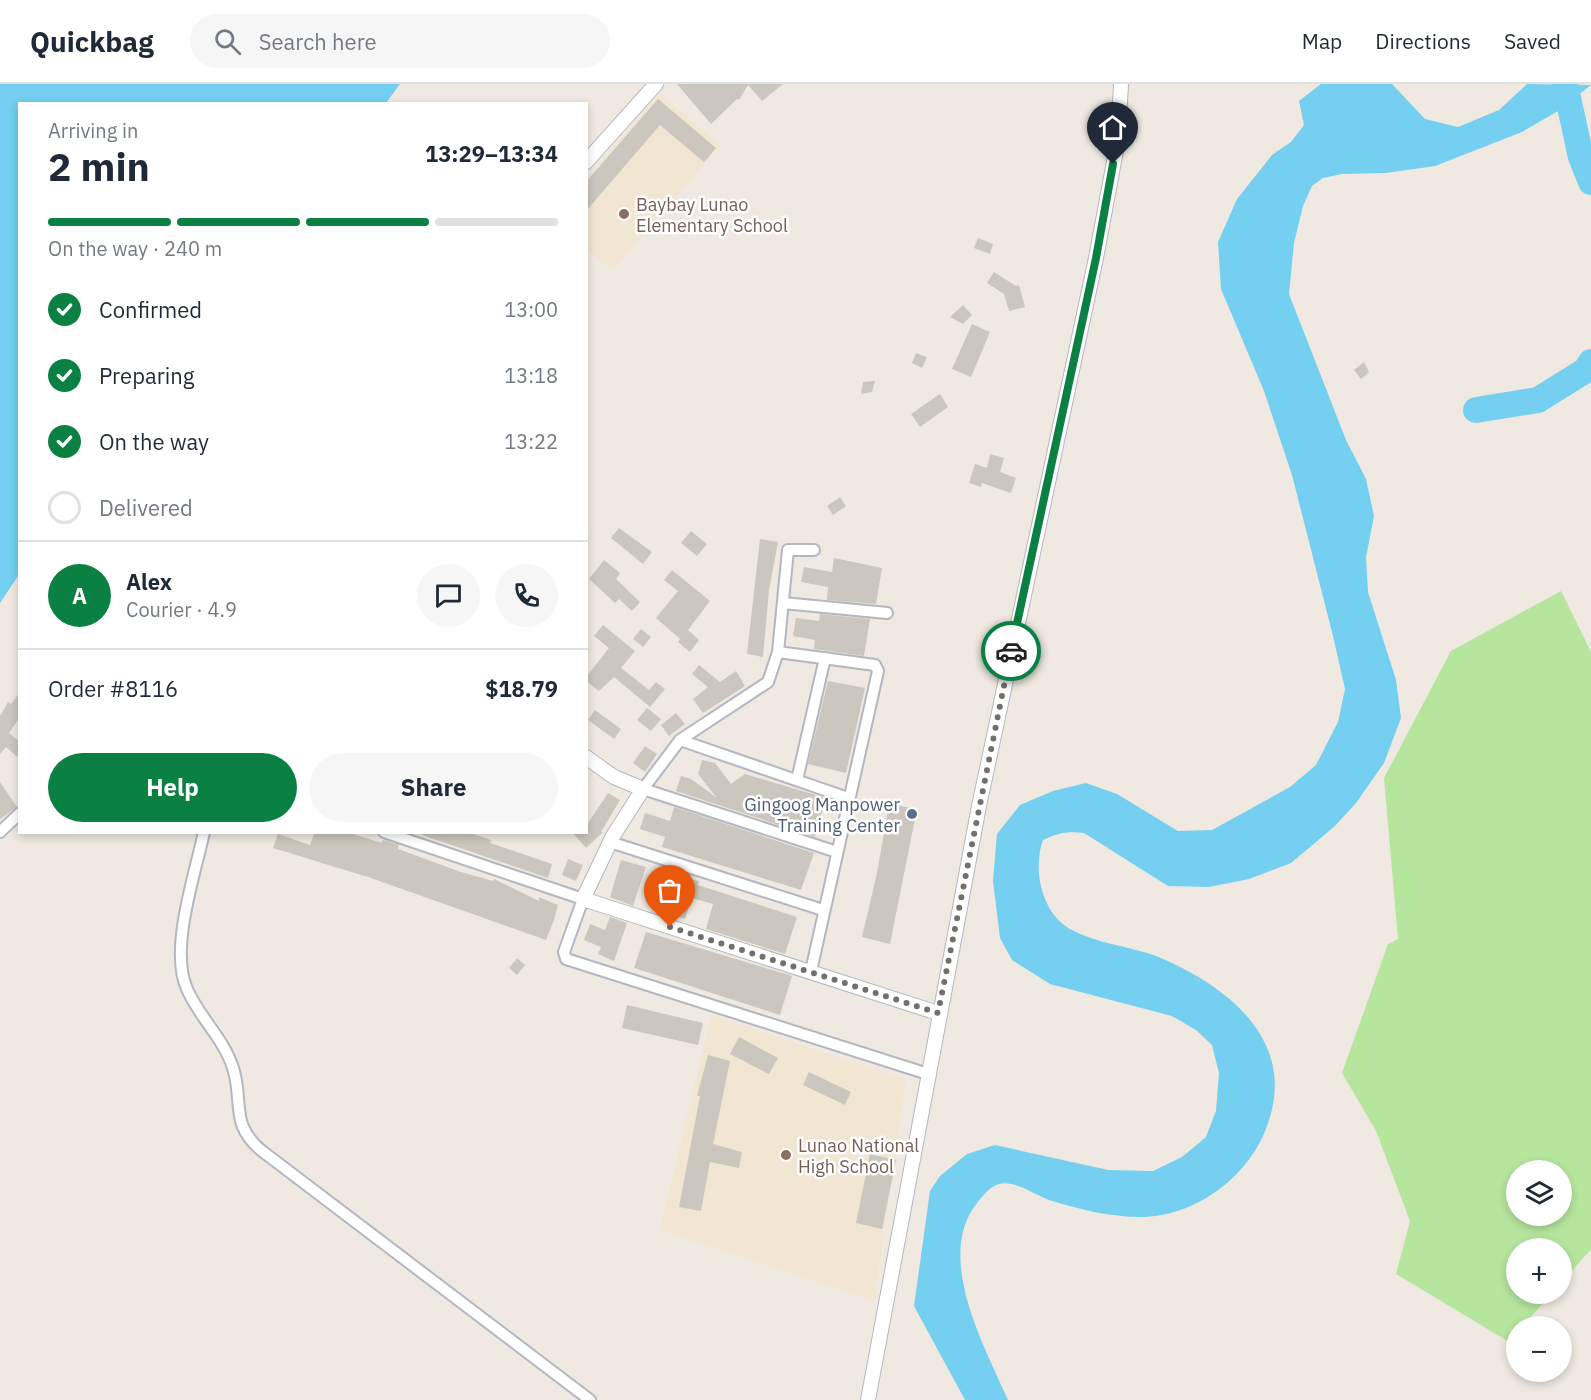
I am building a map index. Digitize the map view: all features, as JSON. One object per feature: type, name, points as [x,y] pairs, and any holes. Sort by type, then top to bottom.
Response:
[{"type":"street","points":[[588,160],[656,84]]},
{"type":"street","points":[[868,1400],[938,1013],[981,795],[1096,258],[1118,140],[1121,84]]},
{"type":"street","points":[[814,550],[788,550],[778,651],[772,678],[762,688],[680,740],[643,789],[610,842],[583,899],[564,952],[566,959],[928,1074]]},
{"type":"street","points":[[783,603],[887,613]]},
{"type":"street","points":[[778,651],[875,665],[878,671],[811,971]]},
{"type":"street","points":[[797,780],[825,658]]},
{"type":"street","points":[[680,740],[848,798]]},
{"type":"street","points":[[588,758],[614,777],[643,789],[837,852]]},
{"type":"street","points":[[0,832],[18,815]]},
{"type":"street","points":[[204,834],[189,902],[180,967],[186,988],[198,1011],[229,1056],[234,1071],[243,1131],[262,1150],[590,1400]]},
{"type":"street","points":[[390,834],[583,899],[938,1013]]},
{"type":"street","points":[[610,842],[824,910]]},
{"type":"shaded area","name":"Baybay Lunao Elementary School","points":[[659,94],[720,145],[613,271],[588,250],[588,178]]},
{"type":"shaded area","name":"Lunao National High School","points":[[712,1015],[906,1080],[874,1301],[659,1230]]},
{"type":"green space","points":[[1561,591],[1591,652],[1591,1249],[1572,1271],[1572,1238],[1506,1238],[1506,1304],[1542,1304],[1532,1316],[1506,1316],[1506,1340],[1396,1274],[1410,1221],[1376,1131],[1342,1073],[1388,944],[1398,939],[1384,778],[1451,651]]},
{"type":"water","points":[[0,84],[400,84],[387,102],[18,102],[18,576],[0,603]]},
{"type":"water","points":[[1321,84],[1392,84],[1425,119],[1458,127],[1499,110],[1527,84],[1591,85],[1558,111],[1522,132],[1435,166],[1386,173],[1342,174],[1323,178],[1312,186],[1303,206],[1294,243],[1289,294],[1346,440],[1366,479],[1374,516],[1366,557],[1368,592],[1396,680],[1401,718],[1384,763],[1356,803],[1335,826],[1291,863],[1249,879],[1209,887],[1168,886],[1084,833],[1063,833],[1043,840],[1039,878],[1042,891],[1053,914],[1062,923],[1082,935],[1156,956],[1182,968],[1231,1000],[1250,1020],[1265,1043],[1273,1068],[1274,1095],[1267,1126],[1259,1145],[1247,1162],[1217,1191],[1181,1210],[1140,1217],[1117,1216],[1049,1200],[1012,1184],[999,1184],[986,1192],[965,1225],[960,1249],[962,1275],[977,1329],[1008,1400],[965,1400],[914,1306],[930,1191],[940,1176],[967,1154],[995,1145],[1108,1170],[1153,1171],[1182,1157],[1206,1137],[1216,1111],[1219,1073],[1212,1045],[1196,1030],[1172,1016],[1050,984],[1012,960],[1000,938],[993,881],[997,834],[1020,805],[1053,791],[1086,783],[1117,794],[1178,831],[1212,830],[1290,787],[1316,765],[1338,722],[1345,689],[1333,636],[1292,475],[1264,391],[1221,289],[1218,242],[1237,199],[1272,155],[1291,142],[1304,125],[1299,101]]},
{"type":"building","points":[[677,84],[783,84],[762,101],[748,85],[739,100],[737,99],[711,124]]},
{"type":"building","points":[[658,99],[716,148],[704,162],[660,125],[588,209],[588,180]]},
{"type":"building","points":[[978,238],[993,244],[990,254],[974,248]]},
{"type":"building","points":[[994,272],[1016,286],[1019,285],[1025,307],[1009,311],[1004,294],[987,283]]},
{"type":"building","points":[[963,305],[972,315],[963,324],[950,317]]},
{"type":"building","points":[[972,324],[990,332],[971,377],[952,369]]},
{"type":"building","points":[[916,353],[927,357],[922,368],[912,363]]},
{"type":"building","points":[[1364,362],[1369,372],[1361,379],[1354,370]]},
{"type":"building","points":[[875,381],[872,392],[861,394],[863,382]]},
{"type":"building","points":[[940,394],[948,407],[920,427],[911,414]]},
{"type":"building","points":[[990,454],[1004,458],[1000,472],[1016,478],[1011,493],[982,483],[981,487],[969,483],[975,464],[987,468]]},
{"type":"building","points":[[840,497],[846,506],[833,515],[827,506]]},
{"type":"building","points":[[619,528],[652,552],[643,564],[611,538]]},
{"type":"building","points":[[691,531],[707,544],[697,556],[681,543]]},
{"type":"building","points":[[760,539],[778,542],[769,590],[763,657],[747,654]]},
{"type":"building","points":[[834,558],[882,568],[876,604],[827,600],[828,587],[801,582],[804,567],[832,572]]},
{"type":"building","points":[[604,560],[620,573],[616,579],[640,602],[632,611],[619,599],[615,603],[589,579]]},
{"type":"building","points":[[672,570],[710,601],[688,630],[699,640],[690,652],[678,642],[680,639],[656,618],[678,591],[664,580]]},
{"type":"building","points":[[820,614],[870,619],[864,656],[814,649],[815,640],[793,636],[796,618],[819,621]]},
{"type":"building","points":[[603,625],[635,651],[621,668],[649,690],[656,682],[665,689],[650,707],[614,677],[599,691],[588,683],[588,674],[609,648],[594,636]]},
{"type":"building","points":[[641,629],[651,637],[643,647],[633,639]]},
{"type":"building","points":[[699,665],[720,682],[736,671],[745,686],[703,713],[693,699],[708,687],[692,674]]},
{"type":"building","points":[[828,681],[865,688],[846,773],[808,764]]},
{"type":"building","points":[[18,695],[18,720],[9,733],[18,740],[18,757],[6,747],[0,754],[0,716],[8,702],[11,704]]},
{"type":"building","points":[[647,708],[661,719],[651,731],[637,720]]},
{"type":"building","points":[[595,710],[621,729],[614,739],[588,720]]},
{"type":"building","points":[[676,713],[685,724],[669,736],[661,725]]},
{"type":"building","points":[[645,746],[657,754],[645,772],[633,763]]},
{"type":"building","points":[[702,760],[715,763],[731,784],[745,774],[826,798],[815,837],[676,791],[681,776],[691,779],[717,798],[698,774]]},
{"type":"building","points":[[0,782],[17,807],[0,819]]},
{"type":"building","points":[[608,793],[620,800],[601,832],[603,832],[586,848],[574,834],[588,834],[588,823]]},
{"type":"building","points":[[889,804],[917,809],[890,944],[862,937],[877,873]]},
{"type":"building","points":[[674,807],[814,853],[801,890],[662,847],[665,837],[640,829],[645,813],[670,821]]},
{"type":"building","points":[[278,834],[310,845],[314,834],[353,834],[382,843],[383,840],[399,845],[398,849],[461,872],[493,881],[494,879],[539,901],[539,897],[558,905],[554,920],[546,940],[368,877],[273,848]]},
{"type":"building","points":[[473,834],[491,840],[490,843],[552,864],[548,878],[422,835]]},
{"type":"building","points":[[568,859],[583,865],[576,881],[562,875]]},
{"type":"building","points":[[621,860],[646,867],[633,906],[610,897]]},
{"type":"building","points":[[664,873],[699,881],[698,885],[797,917],[785,954],[706,929],[713,904],[692,898],[685,919],[653,909]]},
{"type":"building","points":[[610,917],[627,923],[614,961],[598,954],[601,947],[584,940],[590,924],[605,930]]},
{"type":"building","points":[[646,932],[792,976],[780,1015],[634,968]]},
{"type":"building","points":[[517,958],[525,965],[517,975],[509,968]]},
{"type":"building","points":[[627,1005],[703,1023],[698,1045],[622,1028]]},
{"type":"building","points":[[739,1037],[778,1058],[769,1074],[730,1054]]},
{"type":"building","points":[[708,1055],[730,1061],[713,1144],[742,1152],[739,1168],[710,1162],[701,1211],[679,1207],[700,1096],[697,1096]]},
{"type":"building","points":[[809,1072],[851,1092],[845,1105],[803,1085]]},
{"type":"building","points":[[870,1154],[896,1160],[882,1229],[856,1223]]},
{"type":"waterway","points":[[1565,84],[1581,157],[1591,182]]},
{"type":"waterway","points":[[1476,410],[1538,400],[1586,370],[1591,362]]},
{"type":"way so far","points":[[670,927],[938,1013],[1011,651]]},
{"type":"place","name":"Baybay Lunao Elementary School","points":[[624,214]]},
{"type":"place","name":"Gingoog Manpower Training Center","points":[[912,814]]},
{"type":"place","name":"Lunao National High School","points":[[786,1155]]},
{"type":"route","points":[[1011,651],[1096,258],[1113,164]]}]
